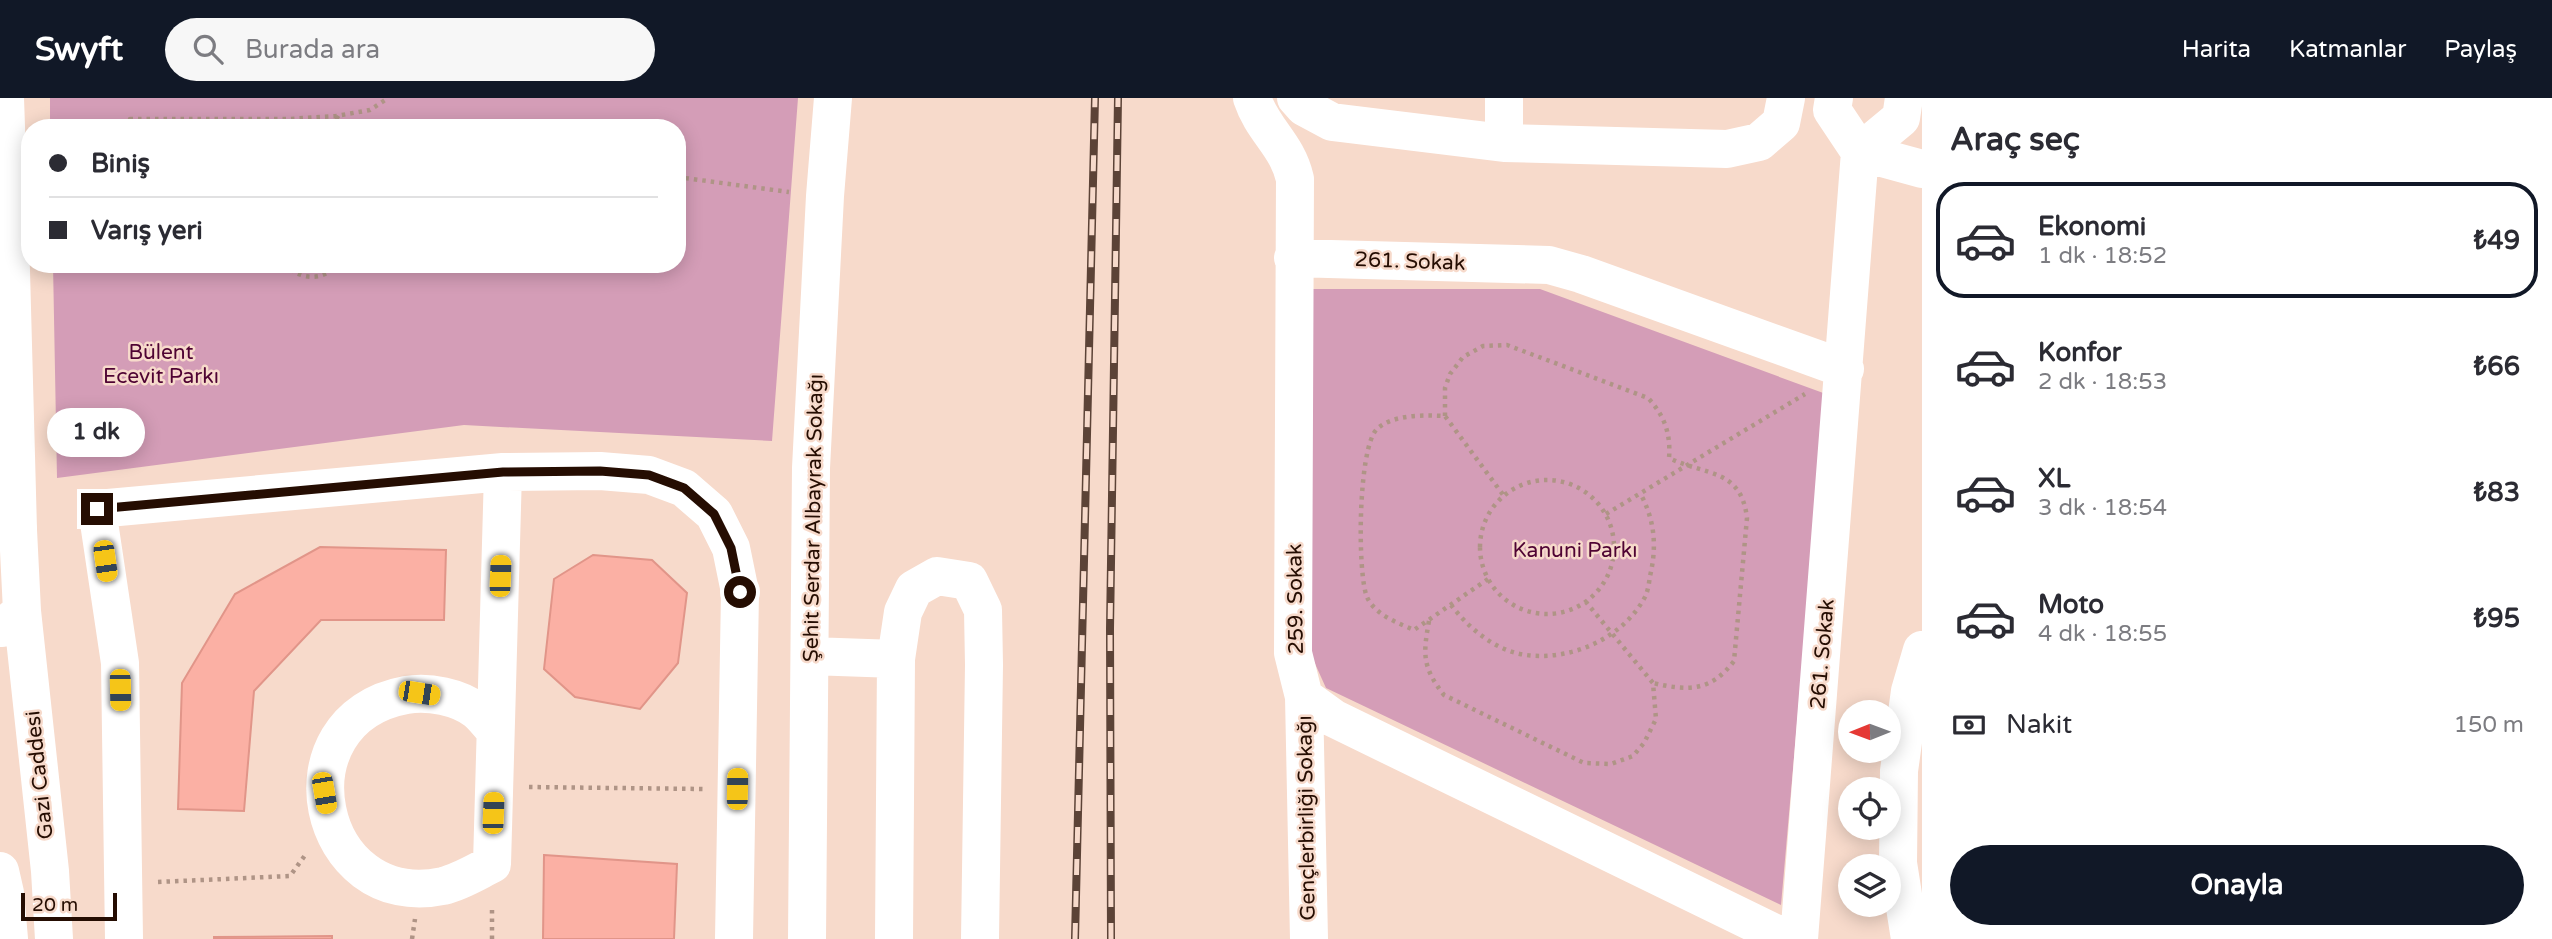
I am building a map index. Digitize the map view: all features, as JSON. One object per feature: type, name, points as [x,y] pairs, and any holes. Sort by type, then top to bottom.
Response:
[{"type":"street","name":"Gazi Caddesi","points":[[5,98],[5,281],[11,620],[50,871],[54,939]]},
{"type":"street","name":"Şehit Serdar Albayrak Sokağı","points":[[807,939],[811,468],[825,196],[833,98]]},
{"type":"street","name":"259. Sokak","points":[[1252,98],[1266,128],[1291,161],[1295,179],[1293,653],[1304,697]]},
{"type":"street","points":[[1296,98],[1304,107],[1332,122],[1504,143],[1727,149],[1759,142],[1781,123],[1786,98]]},
{"type":"street","points":[[1504,98],[1504,143]]},
{"type":"street","points":[[1834,98],[1832,110],[1860,152],[1922,169]]},
{"type":"street","points":[[1860,152],[1901,118],[1904,98]]},
{"type":"street","name":"261. Sokak","points":[[1799,939],[1860,152]]},
{"type":"street","name":"261. Sokak","points":[[1293,258],[1549,265],[1581,274],[1844,369]]},
{"type":"street","points":[[124,939],[120,663],[97,509],[503,472],[600,471],[649,475],[684,488],[714,514],[731,548],[740,592],[734,939]]},
{"type":"street","points":[[495,732],[477,711],[449,698],[419,693],[389,699],[362,713],[341,735],[328,762],[324,793],[329,823],[343,849],[365,870],[391,884],[421,888],[444,886],[492,864],[503,472]]},
{"type":"street","points":[[894,939],[897,659],[903,612],[914,589],[937,576],[969,581],[983,610],[980,939]]},
{"type":"street","points":[[1910,939],[1898,863],[1899,771],[1910,691],[1922,650]]},
{"type":"street","points":[[810,656],[897,659]]},
{"type":"street","points":[[1304,697],[1333,718],[1787,939]]},
{"type":"street","name":"Gençlerbirliği Sokağı","points":[[1304,697],[1309,939]]},
{"type":"street","points":[[0,871],[9,939]]},
{"type":"path","points":[[130,119],[289,119],[336,116],[369,110],[387,98]]},
{"type":"path","points":[[336,116],[340,119]]},
{"type":"path","points":[[686,178],[825,196]]},
{"type":"path","points":[[295,273],[315,278],[327,273]]},
{"type":"path","points":[[1504,496],[1444,416],[1445,388],[1450,374],[1463,357],[1483,346],[1507,345],[1648,398],[1663,414],[1670,447],[1669,458],[1685,466],[1719,474],[1734,484],[1745,502],[1747,518],[1734,661],[1725,673],[1700,688],[1677,688],[1653,683]]},
{"type":"path","points":[[1606,514],[1844,369]]},
{"type":"path","points":[[1444,416],[1400,418],[1377,429],[1367,449],[1363,472],[1362,575],[1368,599],[1386,618],[1414,630],[1488,579]]},
{"type":"path","points":[[1550,480],[1573,484],[1592,496],[1606,514],[1614,535],[1615,556],[1609,577],[1597,594],[1579,608],[1559,614],[1537,614],[1517,608],[1498,594],[1488,579],[1480,553],[1482,530],[1491,509],[1504,496],[1527,482],[1550,480]]},
{"type":"path","points":[[1451,605],[1460,617],[1487,640],[1520,654],[1555,655],[1579,650],[1612,634],[1645,596],[1653,565],[1654,534],[1650,511],[1640,493]]},
{"type":"path","points":[[1429,620],[1424,650],[1430,677],[1444,695],[1584,763],[1611,764],[1633,756],[1644,743],[1656,719],[1653,683],[1586,603]]},
{"type":"path","points":[[494,787],[737,789]]},
{"type":"path","points":[[124,884],[290,876],[329,823]]},
{"type":"green space","name":"Bülent Ecevit Parkı","points":[[50,98],[798,98],[772,441],[464,425],[57,478],[53,273],[686,273],[686,119],[50,119]]},
{"type":"green space","name":"Kanuni Parkı","points":[[1312,289],[1540,289],[1826,394],[1781,905],[1326,688],[1312,657]]},
{"type":"building","points":[[320,547],[446,550],[444,620],[321,620],[254,691],[244,811],[178,809],[182,683],[235,594]]},
{"type":"building","points":[[593,555],[652,560],[687,593],[678,663],[640,709],[575,697],[544,669],[554,579]]},
{"type":"building","points":[[544,855],[677,864],[674,939],[543,939]]},
{"type":"building","points":[[332,936],[332,939],[214,939],[214,937]]},
{"type":"railway","points":[[1075,939],[1095,98]]},
{"type":"railway","points":[[1111,939],[1110,629],[1118,98]]},
{"type":"route","points":[[97,509],[503,472],[600,471],[649,475],[684,488],[714,514],[731,548],[740,592]]}]
